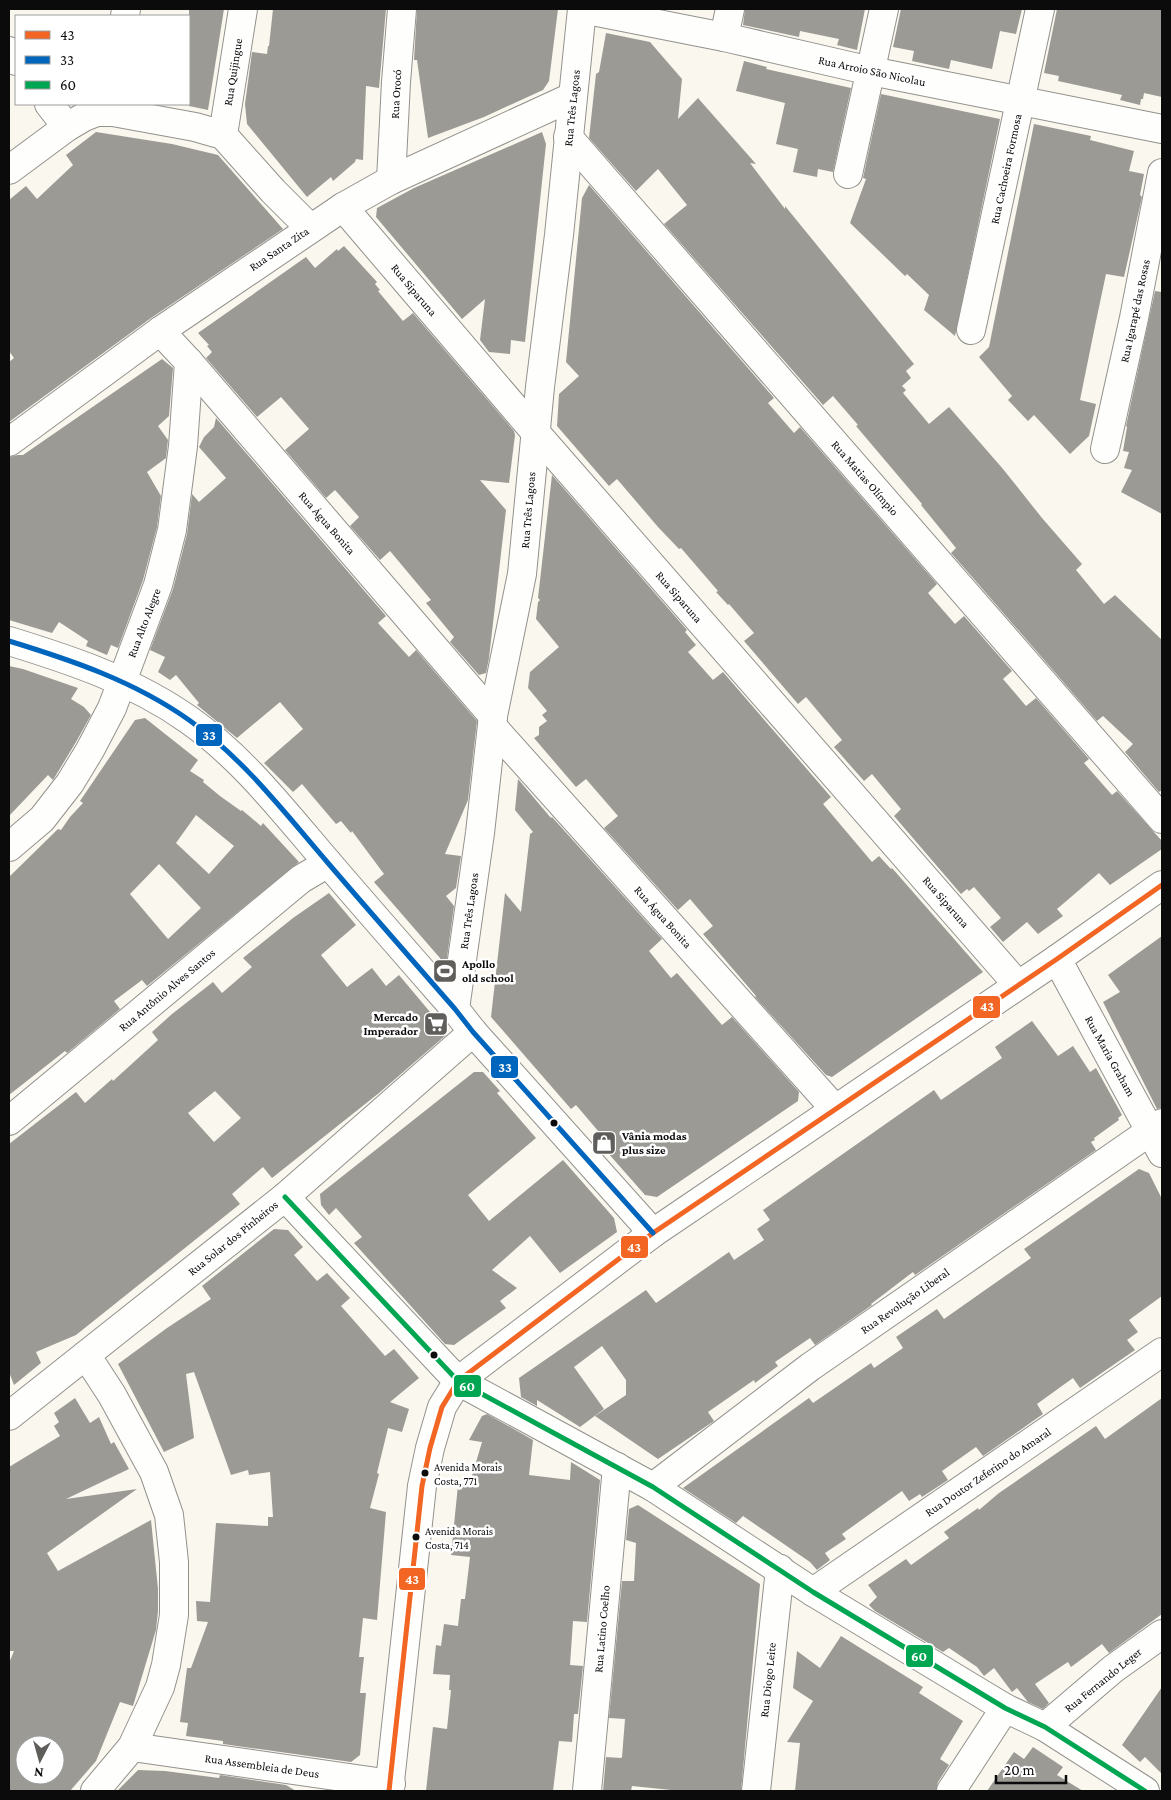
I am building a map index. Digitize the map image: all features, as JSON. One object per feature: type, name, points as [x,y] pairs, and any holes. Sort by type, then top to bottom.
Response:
[{"type":"street","name":"Rua Quijingue","points":[[223,135],[243,9]]},
{"type":"street","name":"Rua Orocó","points":[[392,180],[396,82],[402,9]]},
{"type":"street","name":"Rua Arroio São Nicolau","points":[[582,9],[724,37],[871,71],[1162,129]]},
{"type":"street","name":"Rua Três Lagoas","points":[[455,1009],[480,834],[493,721],[522,574],[582,9]]},
{"type":"street","points":[[724,37],[730,9]]},
{"type":"street","points":[[848,174],[884,9]]},
{"type":"street","name":"Rua Cachoeira Formosa","points":[[971,330],[1040,9]]},
{"type":"street","name":"Rua Santa Zita","points":[[9,442],[160,331],[343,207],[392,180],[572,97]]},
{"type":"street","points":[[51,105],[67,127]]},
{"type":"street","points":[[9,170],[67,127],[90,114],[114,108],[223,135],[273,191],[310,228]]},
{"type":"street","name":"Rua Matias Olímpio","points":[[568,137],[1162,819]]},
{"type":"street","name":"Rua Igarapé das Rosas","points":[[1106,449],[1162,174]]},
{"type":"street","name":"Rua Siparuna","points":[[343,207],[536,433],[1018,985]]},
{"type":"street","name":"Rua Água Bonita","points":[[160,331],[189,362],[493,721],[835,1109]]},
{"type":"street","name":"Rua Alto Alegre","points":[[9,848],[42,819],[70,782],[90,750],[112,708],[158,585],[172,530],[183,446],[189,362]]},
{"type":"street","points":[[9,641],[91,668],[122,682],[188,720],[217,742],[283,808],[473,1032],[653,1233]]},
{"type":"street","name":"Rua Antônio Alves Santos","points":[[9,1121],[301,879],[328,863]]},
{"type":"street","points":[[390,1788],[422,1486],[430,1448],[442,1407],[458,1381],[653,1233],[1057,959],[1162,885]]},
{"type":"street","name":"Rua Maria Graham","points":[[1057,959],[1158,1136]]},
{"type":"street","name":"Rua Solar dos Pinheiros","points":[[9,1416],[285,1197],[473,1032]]},
{"type":"street","name":"Rua Revolução Liberal","points":[[653,1486],[810,1367],[1158,1136]]},
{"type":"street","points":[[285,1197],[458,1381],[653,1486],[813,1592],[1005,1708],[1045,1727],[1145,1791]]},
{"type":"street","name":"Rua Doutor Zeferino do Amaral","points":[[813,1592],[1162,1352]]},
{"type":"street","points":[[86,1355],[112,1395],[154,1472],[169,1515],[174,1562],[174,1614],[160,1687],[132,1747],[95,1791]]},
{"type":"street","name":"Rua Latino Coelho","points":[[587,1791],[617,1466]]},
{"type":"street","name":"Rua Diogo Leite","points":[[756,1791],[780,1569]]},
{"type":"street","name":"Rua Fernando Leger","points":[[1045,1727],[1113,1670],[1162,1634]]},
{"type":"street","points":[[951,1791],[1005,1708]]},
{"type":"street","name":"Rua Assembleia de Deus","points":[[132,1747],[390,1788]]},
{"type":"building","points":[[189,9],[224,9],[208,110],[189,106]]},
{"type":"building","points":[[273,9],[386,9],[379,88],[366,86],[363,160],[356,159],[333,181],[331,177],[307,197],[247,124],[245,104],[252,52],[267,54]]},
{"type":"building","points":[[417,9],[558,9],[549,81],[543,90],[484,117],[428,138],[417,60],[414,60]]},
{"type":"building","points":[[745,9],[865,9],[857,50],[837,45],[839,39],[800,31],[799,37],[743,25]]},
{"type":"building","points":[[901,9],[1022,9],[1016,34],[1000,31],[992,69],[951,60],[949,69],[912,61],[914,51],[893,47]]},
{"type":"building","points":[[1057,9],[1162,9],[1162,97],[1144,93],[1140,105],[1120,100],[1122,95],[1058,81],[1059,76],[1044,73]]},
{"type":"building","points":[[606,33],[650,42],[682,79],[678,119],[698,98],[756,164],[750,163],[785,209],[785,206],[914,364],[906,371],[911,378],[902,386],[906,390],[903,393],[929,424],[949,407],[1082,564],[1076,570],[1104,604],[1115,595],[1162,640],[1162,790],[1159,792],[1125,752],[1133,744],[1103,716],[1097,721],[951,553],[956,548],[833,396],[823,405],[664,224],[687,205],[658,169],[636,191],[589,138],[596,74],[599,72]]},
{"type":"building","points":[[744,61],[767,67],[766,69],[851,88],[833,172],[818,169],[817,177],[793,172],[798,149],[776,144],[785,103],[736,91]]},
{"type":"building","points":[[881,94],[1000,119],[955,336],[924,310],[929,295],[907,274],[905,276],[850,223],[866,179],[863,178]]},
{"type":"building","points":[[1034,124],[1091,136],[1090,140],[1134,151],[1129,171],[1144,174],[1140,195],[1142,197],[1124,277],[1106,274],[1095,326],[1080,400],[1096,404],[1089,436],[1070,454],[1034,415],[1028,421],[1008,400],[1012,396],[979,357],[989,347]]},
{"type":"building","points":[[96,132],[172,144],[218,155],[283,229],[151,318],[9,422],[9,362],[14,358],[9,351],[9,200],[26,186],[37,199],[73,165],[66,155]]},
{"type":"building","points":[[542,132],[546,144],[525,342],[511,340],[510,354],[489,352],[480,340],[485,299],[462,319],[376,217],[377,208],[414,188]]},
{"type":"building","points":[[589,185],[774,398],[768,403],[794,433],[800,427],[937,584],[928,593],[955,624],[964,616],[1012,671],[1003,679],[1026,706],[1036,698],[1089,759],[1084,763],[1112,795],[1117,791],[1162,841],[1162,849],[1110,885],[1099,873],[1057,909],[1063,916],[1038,934],[1027,922],[1003,942],[990,927],[1001,918],[974,887],[969,891],[967,889],[961,894],[894,816],[901,809],[872,774],[864,781],[834,747],[842,740],[806,697],[798,704],[744,641],[754,633],[716,592],[718,591],[681,548],[679,549],[658,527],[617,479],[609,486],[557,426],[559,394],[579,376],[566,362],[582,198]]},
{"type":"building","points":[[344,246],[377,282],[375,284],[380,290],[378,291],[403,321],[413,313],[514,431],[509,483],[480,480],[506,510],[486,673],[479,675],[450,642],[454,637],[426,603],[431,600],[390,551],[380,560],[350,526],[359,517],[335,490],[326,498],[285,450],[309,429],[281,397],[257,417],[206,358],[212,352],[207,346],[209,345],[198,333],[306,257],[315,268],[337,249],[338,251]]},
{"type":"building","points":[[1155,291],[1162,292],[1162,514],[1121,492],[1132,470],[1124,468],[1129,452],[1123,451],[1126,426]]},
{"type":"building","points":[[162,359],[173,368],[169,416],[158,426],[168,440],[166,458],[147,472],[161,496],[157,527],[143,580],[118,648],[111,645],[107,655],[86,646],[88,641],[59,622],[52,633],[9,620],[9,457],[23,455]]},
{"type":"building","points":[[216,418],[386,616],[378,623],[409,657],[416,650],[477,721],[468,800],[445,854],[461,856],[456,888],[446,896],[454,906],[446,965],[374,882],[384,874],[352,831],[351,833],[341,821],[336,824],[302,784],[293,792],[264,763],[303,729],[280,702],[237,738],[197,705],[199,703],[176,675],[170,680],[158,672],[165,657],[150,650],[173,589],[187,534],[192,494],[199,502],[226,478],[199,447],[204,437],[214,427]]},
{"type":"building","points":[[552,475],[687,630],[685,632],[696,645],[688,652],[713,680],[723,672],[831,797],[823,804],[872,862],[879,856],[892,868],[983,972],[832,1077],[826,1075],[755,997],[703,934],[713,926],[690,899],[678,910],[604,828],[618,816],[586,779],[576,787],[534,738],[539,735],[539,727],[547,721],[542,715],[547,711],[528,688],[530,672],[559,647],[536,619],[538,602],[540,600],[538,598]]},
{"type":"building","points":[[9,666],[78,688],[71,699],[84,707],[91,715],[53,780],[48,775],[9,816]]},
{"type":"building","points":[[145,718],[198,760],[190,771],[261,826],[263,823],[299,862],[147,986],[142,980],[114,1001],[120,1009],[67,1053],[65,1051],[9,1095],[9,877],[58,829],[61,830],[83,803],[80,801],[135,720]],"holes":[[[196,815],[234,846],[209,874],[176,843]],[[159,864],[201,908],[168,939],[130,894]]]},
{"type":"building","points":[[518,779],[551,818],[662,939],[649,951],[671,978],[677,973],[722,1025],[732,1017],[799,1092],[798,1101],[657,1197],[645,1195],[593,1136],[599,1132],[576,1105],[571,1109],[491,1017],[505,893],[521,912],[530,834],[533,832],[515,810]]},
{"type":"building","points":[[329,893],[356,925],[321,955],[347,987],[372,968],[386,986],[399,975],[446,1031],[446,1035],[379,1093],[272,1178],[263,1167],[232,1194],[240,1204],[76,1335],[36,1352],[41,1363],[14,1385],[9,1372],[9,1144],[76,1092],[85,1103],[112,1079],[113,1081],[158,1040],[152,1032],[213,982],[222,993],[252,967],[243,958],[293,918]],"holes":[[[215,1091],[241,1118],[214,1142],[188,1113]]]},
{"type":"building","points":[[1162,936],[1162,1108],[1157,1109],[1103,1002],[1120,992],[1108,975]]},
{"type":"building","points":[[1032,1021],[1058,1056],[1073,1046],[1090,1072],[1096,1068],[1122,1115],[1118,1118],[1119,1120],[1091,1142],[1096,1150],[915,1275],[913,1272],[872,1305],[815,1345],[810,1338],[775,1362],[778,1366],[755,1383],[754,1380],[708,1412],[714,1421],[658,1459],[595,1416],[626,1395],[626,1380],[602,1346],[574,1367],[604,1409],[580,1427],[537,1400],[537,1406],[521,1397],[519,1378],[646,1290],[656,1303],[729,1252],[734,1260],[764,1240],[757,1229],[770,1220],[763,1210],[934,1090],[941,1100],[1002,1058],[995,1047]]},
{"type":"building","points":[[474,1072],[483,1072],[500,1091],[497,1093],[536,1138],[468,1195],[489,1221],[563,1160],[614,1218],[617,1232],[560,1273],[530,1236],[492,1270],[517,1288],[500,1301],[506,1308],[454,1345],[445,1344],[354,1243],[362,1237],[336,1208],[329,1215],[321,1205],[320,1194]]},
{"type":"building","points":[[1139,1169],[1149,1173],[1162,1199],[1162,1296],[1129,1320],[1138,1332],[1127,1340],[1135,1350],[1080,1388],[1073,1378],[1037,1404],[1043,1414],[983,1456],[976,1447],[942,1471],[948,1480],[922,1497],[920,1494],[909,1501],[902,1491],[842,1534],[846,1539],[825,1553],[830,1560],[817,1570],[810,1562],[743,1516],[736,1523],[683,1488],[809,1398],[813,1403],[871,1363],[874,1368],[903,1348],[896,1337],[937,1309],[944,1319],[1031,1258],[1024,1249]]},
{"type":"building","points":[[274,1229],[288,1230],[303,1247],[294,1255],[317,1281],[327,1273],[350,1298],[341,1306],[385,1356],[394,1349],[419,1378],[390,1402],[409,1409],[402,1432],[388,1428],[370,1508],[386,1512],[377,1620],[363,1618],[359,1657],[364,1657],[360,1693],[366,1693],[360,1755],[351,1762],[223,1744],[223,1741],[186,1736],[188,1723],[180,1722],[187,1668],[191,1668],[208,1622],[197,1621],[196,1601],[210,1602],[216,1523],[268,1526],[268,1517],[273,1517],[270,1472],[249,1475],[248,1470],[231,1475],[194,1372],[186,1374],[194,1438],[164,1452],[118,1364],[211,1299],[202,1286]]},
{"type":"building","points":[[75,1398],[90,1423],[99,1417],[111,1444],[114,1442],[129,1469],[66,1499],[137,1489],[47,1553],[58,1571],[151,1520],[158,1589],[156,1630],[133,1706],[120,1702],[96,1761],[70,1791],[9,1791],[9,1663],[14,1651],[9,1651],[9,1467],[60,1436],[54,1426],[59,1422],[54,1413]]},
{"type":"building","points":[[1162,1398],[1162,1614],[1109,1653],[1102,1644],[1071,1667],[1068,1662],[1035,1684],[1049,1703],[1043,1709],[1028,1702],[1017,1688],[1012,1692],[994,1668],[984,1676],[977,1667],[949,1648],[943,1652],[875,1611],[869,1605],[877,1597],[868,1585],[906,1559],[911,1565],[949,1538],[944,1532],[978,1508],[979,1510],[999,1493],[1096,1426],[1105,1439]]},
{"type":"building","points":[[487,1414],[533,1440],[529,1475],[570,1480],[571,1462],[600,1480],[587,1622],[573,1621],[570,1665],[583,1666],[578,1714],[574,1714],[572,1742],[559,1741],[553,1791],[426,1791],[433,1727],[447,1729],[451,1690],[449,1690],[450,1675],[433,1674],[436,1645],[441,1646],[444,1624],[458,1626],[461,1599],[465,1599],[470,1557],[451,1555],[458,1485],[469,1486],[482,1442],[469,1440],[482,1416]]},
{"type":"building","points":[[638,1505],[760,1584],[741,1791],[670,1791],[632,1786],[631,1791],[603,1791],[606,1757],[622,1757],[625,1719],[609,1718],[622,1581],[634,1581],[636,1543],[626,1540],[629,1509]]},
{"type":"building","points":[[841,1636],[923,1687],[919,1693],[963,1721],[940,1759],[949,1765],[938,1782],[936,1791],[795,1791],[800,1743],[787,1742],[813,1701],[793,1688],[797,1651],[820,1668]]},
{"type":"building","points":[[1162,1687],[1162,1774],[1145,1757],[1140,1762],[1122,1745]]},
{"type":"building","points":[[1033,1747],[1063,1767],[1057,1775],[1083,1791],[987,1791],[1014,1752],[1024,1759]]},
{"type":"building","points":[[138,1770],[165,1771],[219,1778],[220,1775],[286,1785],[296,1791],[117,1791]]},
{"type":"transit line","name":"33","points":[[9,641],[79,664],[146,694],[189,720],[227,751],[263,787],[473,1032],[653,1233]]},
{"type":"transit line","name":"43","points":[[389,1791],[422,1486],[430,1448],[442,1407],[458,1381],[653,1233],[1057,959],[1162,885]]},
{"type":"transit line","name":"60","points":[[285,1197],[458,1381],[653,1487],[813,1592],[1005,1708],[1045,1727],[1145,1791]]},
{"type":"place","name":"Apollo old school","points":[[445,971]]},
{"type":"place","name":"Mercado Imperador","points":[[436,1024]]},
{"type":"place","name":"Vânia modas plus size","points":[[604,1143]]},
{"type":"place","name":"Avenida Morais Costa, 771","points":[[425,1473]]},
{"type":"place","name":"Avenida Morais Costa, 714","points":[[416,1537]]}]
